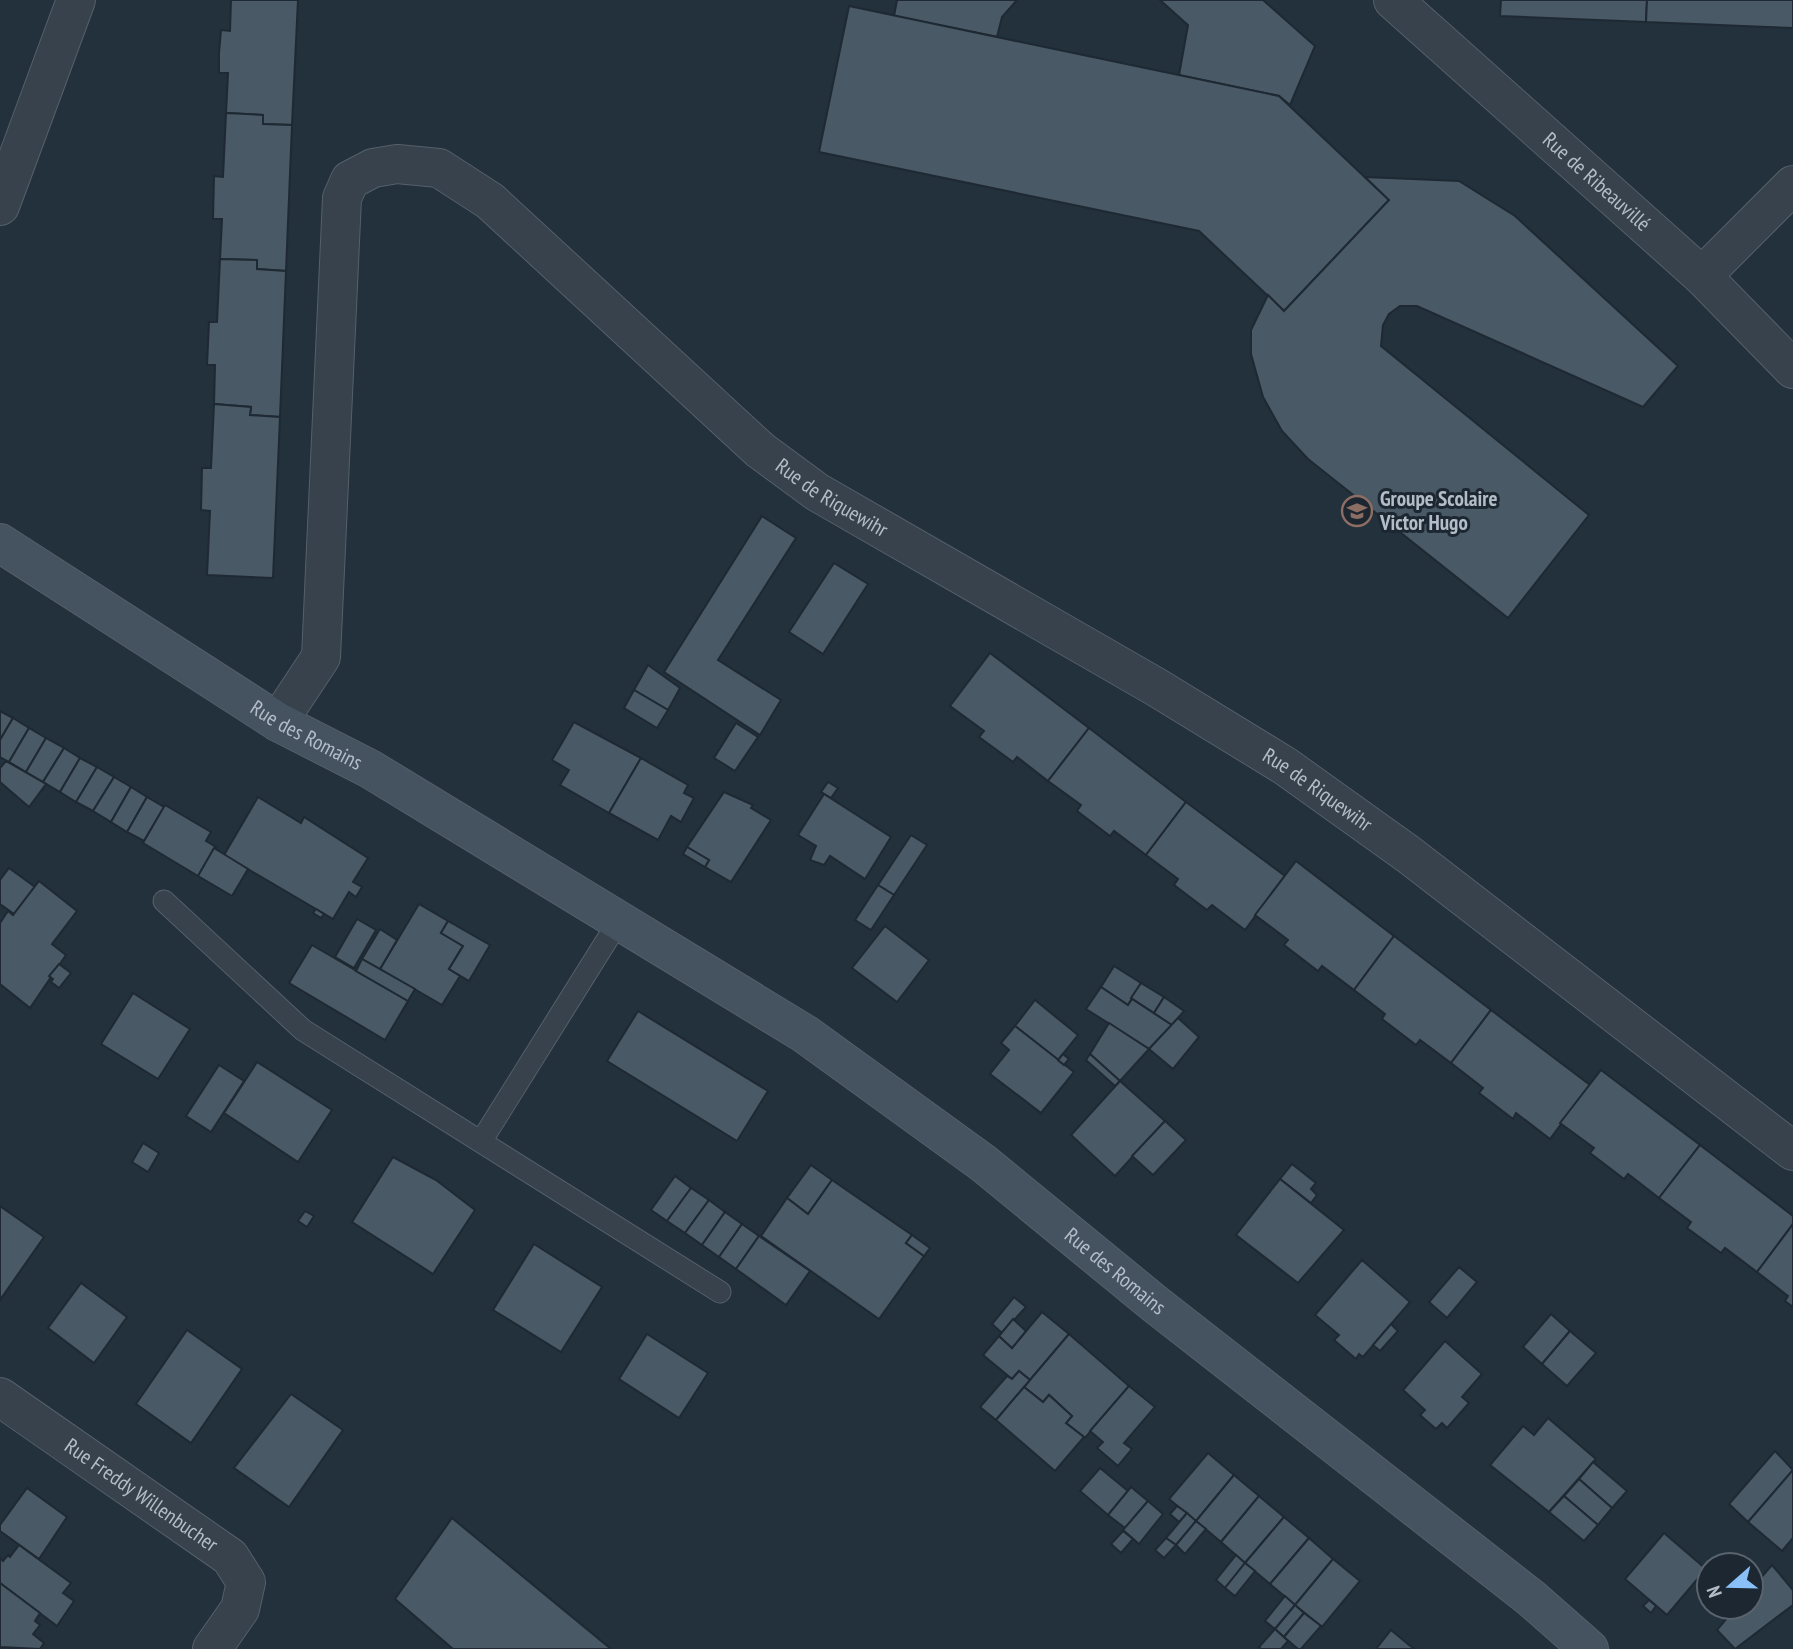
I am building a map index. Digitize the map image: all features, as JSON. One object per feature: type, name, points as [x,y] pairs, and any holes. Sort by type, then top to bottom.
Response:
[{"type":"main road","name":"Rue des Romains","points":[[0,543],[278,722],[370,769],[620,919],[804,1034],[983,1163],[1155,1304],[1531,1598],[1589,1649]]},
{"type":"street","points":[[0,206],[76,0]]},
{"type":"street","name":"Rue de Ribeauvillé","points":[[1393,0],[1702,276],[1793,369]]},
{"type":"street","name":"Rue de Riquewihr","points":[[278,722],[321,657],[342,198],[350,180],[373,168],[397,164],[439,168],[490,201],[760,450],[817,492],[1156,687],[1285,766],[1408,854],[1793,1151]]},
{"type":"street","points":[[1702,276],[1793,185]]},
{"type":"street","name":"Rue Freddy Willenbucher","points":[[0,1397],[230,1557],[246,1582],[240,1609],[212,1649]]},
{"type":"lane","points":[[164,901],[303,1030],[720,1292]]},
{"type":"lane","points":[[482,1140],[620,919]]},
{"type":"building","points":[[231,0],[298,0],[292,125],[263,124],[263,115],[226,113],[228,73],[219,73],[219,53],[221,30],[230,31]]},
{"type":"building","points":[[897,0],[1017,0],[1002,17],[997,37],[894,16]]},
{"type":"building","points":[[1160,0],[1263,0],[1315,46],[1290,105],[1279,96],[1179,75],[1188,25]]},
{"type":"building","points":[[1501,0],[1647,0],[1646,22],[1500,16]]},
{"type":"building","points":[[1647,0],[1793,0],[1793,28],[1646,22]]},
{"type":"building","points":[[849,6],[1279,96],[1389,200],[1284,311],[1199,231],[819,152]]},
{"type":"building","points":[[226,113],[263,115],[263,124],[292,125],[286,271],[257,269],[257,260],[220,259],[222,219],[213,219],[214,176],[223,177]]},
{"type":"building","points":[[1365,177],[1459,181],[1515,216],[1678,366],[1643,407],[1417,306],[1400,306],[1389,314],[1383,325],[1381,346],[1589,515],[1508,618],[1308,459],[1282,431],[1263,397],[1251,354],[1251,330],[1268,295],[1284,311],[1389,200]]},
{"type":"building","points":[[220,259],[257,260],[257,269],[286,271],[280,417],[250,415],[251,407],[214,404],[215,365],[207,365],[209,322],[217,322]]},
{"type":"building","points":[[214,404],[251,407],[250,415],[280,417],[273,578],[207,575],[210,511],[201,510],[202,468],[211,468]]},
{"type":"building","points":[[762,516],[796,538],[718,660],[781,700],[760,735],[664,672]]},
{"type":"building","points":[[834,563],[868,584],[823,654],[789,632]]},
{"type":"building","points":[[990,653],[1089,728],[1048,781],[1017,757],[1013,762],[979,737],[984,731],[950,706]]},
{"type":"building","points":[[648,665],[680,688],[668,710],[634,690]]},
{"type":"building","points":[[634,690],[668,710],[657,728],[624,708]]},
{"type":"building","points":[[0,711],[13,718],[0,740]]},
{"type":"building","points":[[13,718],[29,728],[9,762],[0,757],[0,740]]},
{"type":"building","points":[[574,722],[641,758],[609,813],[560,785],[569,770],[552,760]]},
{"type":"building","points":[[736,723],[758,737],[735,771],[714,758]]},
{"type":"building","points":[[29,728],[46,738],[26,772],[9,762]]},
{"type":"building","points":[[1089,728],[1186,802],[1146,855],[1114,831],[1110,836],[1077,811],[1081,805],[1048,781]]},
{"type":"building","points":[[46,738],[64,748],[43,782],[26,772]]},
{"type":"building","points":[[64,748],[80,758],[60,792],[43,782]]},
{"type":"building","points":[[80,758],[97,767],[76,802],[60,792]]},
{"type":"building","points":[[641,758],[688,785],[684,793],[694,798],[681,822],[671,816],[658,840],[609,813]]},
{"type":"building","points":[[6,761],[46,784],[29,807],[0,782],[0,768]]},
{"type":"building","points":[[97,767],[114,777],[93,811],[76,802]]},
{"type":"building","points":[[114,777],[131,787],[111,822],[93,811]]},
{"type":"building","points":[[828,782],[838,788],[831,798],[821,792]]},
{"type":"building","points":[[131,787],[147,797],[127,832],[111,822]]},
{"type":"building","points":[[724,792],[753,805],[751,808],[771,820],[731,882],[705,867],[709,860],[687,847]]},
{"type":"building","points":[[824,794],[891,837],[865,879],[830,856],[824,865],[810,860],[816,846],[798,835]]},
{"type":"building","points":[[147,797],[164,807],[144,841],[127,832]]},
{"type":"building","points":[[258,797],[301,823],[304,817],[368,858],[353,882],[362,887],[356,897],[349,892],[333,919],[224,855]]},
{"type":"building","points":[[1186,802],[1285,876],[1245,930],[1212,905],[1207,910],[1174,885],[1178,879],[1146,855]]},
{"type":"building","points":[[165,805],[211,832],[206,841],[216,847],[198,876],[143,843]]},
{"type":"building","points":[[911,835],[927,845],[894,895],[878,885]]},
{"type":"building","points":[[687,847],[709,860],[705,867],[683,854]]},
{"type":"building","points":[[214,848],[248,869],[232,896],[198,876]]},
{"type":"building","points":[[1296,861],[1394,936],[1354,990],[1322,966],[1318,971],[1284,945],[1288,940],[1255,915]]},
{"type":"building","points":[[9,868],[35,887],[14,914],[0,904],[0,880]]},
{"type":"building","points":[[39,881],[77,911],[52,944],[66,955],[30,1008],[0,984],[0,923],[8,911],[13,915]]},
{"type":"building","points":[[878,885],[894,895],[871,930],[855,920]]},
{"type":"building","points":[[419,904],[448,921],[441,933],[463,946],[449,969],[460,976],[442,1005],[380,969]]},
{"type":"building","points":[[316,909],[324,914],[321,918],[313,913]]},
{"type":"building","points":[[357,919],[376,930],[354,968],[335,957]]},
{"type":"building","points":[[448,921],[490,945],[469,981],[449,969],[463,946],[441,933]]},
{"type":"building","points":[[885,926],[929,960],[897,1002],[852,968]]},
{"type":"building","points":[[380,929],[397,940],[380,969],[362,959]]},
{"type":"building","points":[[1394,936],[1491,1010],[1451,1063],[1420,1040],[1416,1045],[1382,1019],[1385,1014],[1354,990]]},
{"type":"building","points":[[312,945],[408,1001],[385,1040],[289,983]]},
{"type":"building","points":[[362,959],[415,989],[408,1001],[356,971]]},
{"type":"building","points":[[59,964],[71,973],[59,988],[51,982],[53,979],[49,976]]},
{"type":"building","points":[[1114,966],[1141,983],[1128,1005],[1101,987]]},
{"type":"building","points":[[1141,983],[1164,997],[1154,1013],[1131,998]]},
{"type":"building","points":[[1101,987],[1128,1005],[1132,999],[1172,1025],[1149,1049],[1086,1009]]},
{"type":"building","points":[[133,993],[190,1029],[158,1079],[101,1044]]},
{"type":"building","points":[[1164,997],[1184,1011],[1172,1025],[1154,1013]]},
{"type":"building","points":[[1035,1000],[1078,1035],[1058,1060],[1015,1026]]},
{"type":"building","points":[[1491,1010],[1590,1085],[1550,1139],[1516,1113],[1513,1119],[1479,1093],[1483,1088],[1451,1063]]},
{"type":"building","points":[[638,1011],[768,1091],[737,1141],[607,1061]]},
{"type":"building","points":[[1178,1018],[1199,1037],[1173,1069],[1149,1049]]},
{"type":"building","points":[[1109,1023],[1149,1049],[1120,1081],[1090,1054]]},
{"type":"building","points":[[1015,1026],[1074,1072],[1041,1113],[990,1074],[1009,1050],[1001,1043]]},
{"type":"building","points":[[1063,1054],[1069,1059],[1064,1065],[1058,1060]]},
{"type":"building","points":[[1090,1054],[1120,1081],[1115,1086],[1086,1060]]},
{"type":"building","points":[[257,1062],[332,1110],[298,1162],[224,1113]]},
{"type":"building","points":[[219,1065],[244,1081],[211,1132],[186,1116]]},
{"type":"building","points":[[1601,1070],[1700,1145],[1659,1198],[1628,1174],[1624,1179],[1590,1153],[1594,1148],[1560,1123]]},
{"type":"building","points":[[1120,1081],[1165,1121],[1115,1176],[1071,1135]]},
{"type":"building","points":[[1165,1121],[1186,1140],[1153,1175],[1132,1156]]},
{"type":"building","points":[[143,1143],[159,1153],[148,1172],[132,1162]]},
{"type":"building","points":[[1700,1145],[1793,1216],[1793,1224],[1757,1272],[1725,1248],[1721,1253],[1687,1228],[1691,1222],[1659,1198]]},
{"type":"building","points":[[393,1157],[436,1180],[475,1210],[433,1274],[352,1222]]},
{"type":"building","points":[[1292,1164],[1316,1183],[1311,1189],[1317,1195],[1311,1203],[1280,1179]]},
{"type":"building","points":[[811,1165],[832,1180],[808,1214],[787,1198]]},
{"type":"building","points":[[675,1176],[691,1188],[667,1221],[651,1210]]},
{"type":"building","points":[[1280,1179],[1344,1230],[1298,1283],[1236,1235]]},
{"type":"building","points":[[832,1180],[912,1235],[906,1243],[924,1256],[879,1319],[761,1236],[787,1198],[808,1214]]},
{"type":"building","points":[[691,1188],[709,1200],[685,1233],[667,1221]]},
{"type":"building","points":[[709,1200],[725,1212],[702,1245],[685,1233]]},
{"type":"building","points":[[0,1206],[44,1237],[0,1300]]},
{"type":"building","points":[[305,1211],[314,1216],[307,1227],[298,1221]]},
{"type":"building","points":[[725,1212],[742,1224],[719,1257],[702,1245]]},
{"type":"building","points":[[742,1224],[759,1236],[736,1269],[719,1257]]},
{"type":"building","points":[[1793,1224],[1793,1307],[1785,1301],[1788,1296],[1757,1272]]},
{"type":"building","points":[[912,1235],[930,1248],[924,1256],[906,1243]]},
{"type":"building","points":[[759,1236],[810,1271],[786,1305],[736,1269]]},
{"type":"building","points":[[534,1244],[602,1287],[561,1352],[493,1310]]},
{"type":"building","points":[[1362,1260],[1410,1302],[1363,1357],[1359,1354],[1356,1359],[1334,1340],[1339,1335],[1315,1315]]},
{"type":"building","points":[[1459,1267],[1477,1282],[1447,1318],[1429,1302]]},
{"type":"building","points":[[81,1283],[127,1317],[94,1363],[48,1328]]},
{"type":"building","points":[[1014,1297],[1026,1307],[1002,1333],[992,1324]]},
{"type":"building","points":[[1042,1312],[1069,1334],[1030,1380],[1019,1371],[1012,1379],[983,1355],[999,1336],[1012,1348]]},
{"type":"building","points":[[1551,1314],[1570,1331],[1542,1364],[1523,1347]]},
{"type":"building","points":[[1013,1319],[1026,1331],[1012,1348],[999,1336]]},
{"type":"building","points":[[1391,1324],[1398,1331],[1380,1351],[1373,1345]]},
{"type":"building","points":[[187,1330],[242,1369],[191,1443],[136,1404]]},
{"type":"building","points":[[1570,1331],[1596,1353],[1567,1386],[1542,1364]]},
{"type":"building","points":[[647,1334],[708,1373],[679,1418],[619,1379]]},
{"type":"building","points":[[1069,1334],[1129,1386],[1085,1438],[1066,1423],[1072,1416],[1049,1395],[1043,1402],[1024,1387]]},
{"type":"building","points":[[1445,1341],[1482,1374],[1462,1397],[1469,1403],[1447,1428],[1442,1423],[1436,1429],[1420,1415],[1425,1410],[1403,1390]]},
{"type":"building","points":[[1019,1371],[1030,1380],[996,1420],[980,1407],[1007,1376],[1012,1379]]},
{"type":"building","points":[[1129,1386],[1155,1407],[1124,1443],[1132,1449],[1118,1466],[1097,1448],[1103,1442],[1090,1431]]},
{"type":"building","points":[[1024,1387],[1043,1402],[1049,1395],[1072,1416],[1066,1423],[1084,1437],[1055,1471],[996,1420]]},
{"type":"building","points":[[291,1394],[343,1430],[289,1507],[234,1468]]},
{"type":"building","points":[[1548,1418],[1596,1459],[1549,1512],[1490,1465],[1523,1426],[1534,1435]]},
{"type":"building","points":[[1775,1451],[1793,1470],[1748,1522],[1729,1504]]},
{"type":"building","points":[[1208,1453],[1234,1475],[1196,1521],[1169,1499]]},
{"type":"building","points":[[1593,1462],[1627,1491],[1612,1508],[1579,1479]]},
{"type":"building","points":[[1100,1468],[1128,1491],[1108,1515],[1080,1491]]},
{"type":"building","points":[[1793,1470],[1793,1538],[1782,1551],[1748,1522]]},
{"type":"building","points":[[1234,1475],[1259,1496],[1221,1542],[1196,1521]]},
{"type":"building","points":[[1579,1479],[1612,1508],[1598,1525],[1564,1496]]},
{"type":"building","points":[[1131,1487],[1148,1501],[1125,1528],[1108,1515]]},
{"type":"building","points":[[27,1488],[67,1517],[39,1559],[0,1531],[0,1525]]},
{"type":"building","points":[[1259,1496],[1284,1517],[1245,1563],[1221,1542]]},
{"type":"building","points":[[1564,1496],[1598,1525],[1584,1541],[1549,1512]]},
{"type":"building","points":[[1148,1501],[1163,1514],[1139,1544],[1123,1530]]},
{"type":"building","points":[[1177,1506],[1187,1513],[1179,1522],[1170,1514]]},
{"type":"building","points":[[1187,1513],[1196,1521],[1176,1545],[1166,1538]]},
{"type":"building","points":[[1284,1517],[1309,1538],[1270,1584],[1245,1563]]},
{"type":"building","points":[[452,1518],[611,1649],[453,1649],[395,1599]]},
{"type":"building","points":[[1196,1521],[1206,1529],[1185,1554],[1176,1545]]},
{"type":"building","points":[[1123,1531],[1133,1539],[1121,1553],[1111,1544]]},
{"type":"building","points":[[1664,1533],[1695,1560],[1695,1582],[1667,1615],[1625,1579]]},
{"type":"building","points":[[1166,1538],[1176,1545],[1164,1558],[1155,1550]]},
{"type":"building","points":[[1309,1538],[1333,1559],[1295,1605],[1270,1584]]},
{"type":"building","points":[[19,1545],[71,1583],[63,1593],[74,1601],[57,1626],[0,1583],[0,1558],[3,1561],[8,1555],[10,1557]]},
{"type":"building","points":[[1236,1555],[1245,1563],[1225,1588],[1216,1580]]},
{"type":"building","points":[[1333,1559],[1360,1581],[1322,1627],[1295,1605]]},
{"type":"building","points":[[1245,1563],[1255,1571],[1235,1596],[1225,1588]]},
{"type":"building","points":[[1772,1565],[1793,1590],[1793,1605],[1735,1649],[1717,1630],[1724,1621],[1765,1621],[1765,1573]]},
{"type":"building","points":[[0,1583],[40,1613],[35,1621],[40,1625],[33,1634],[44,1643],[40,1649],[0,1647]]},
{"type":"building","points":[[1285,1596],[1295,1605],[1275,1629],[1265,1621]]},
{"type":"building","points":[[1649,1600],[1656,1606],[1651,1613],[1643,1606]]},
{"type":"building","points":[[1295,1605],[1304,1613],[1284,1637],[1275,1629]]},
{"type":"building","points":[[1304,1613],[1321,1626],[1301,1649],[1298,1649],[1284,1637]]},
{"type":"building","points":[[1275,1629],[1288,1641],[1281,1649],[1261,1649],[1259,1647]]},
{"type":"building","points":[[1391,1630],[1409,1645],[1415,1649],[1376,1649]]},
{"type":"place","name":"Groupe Scolaire Victor Hugo","points":[[1357,511]]}]
